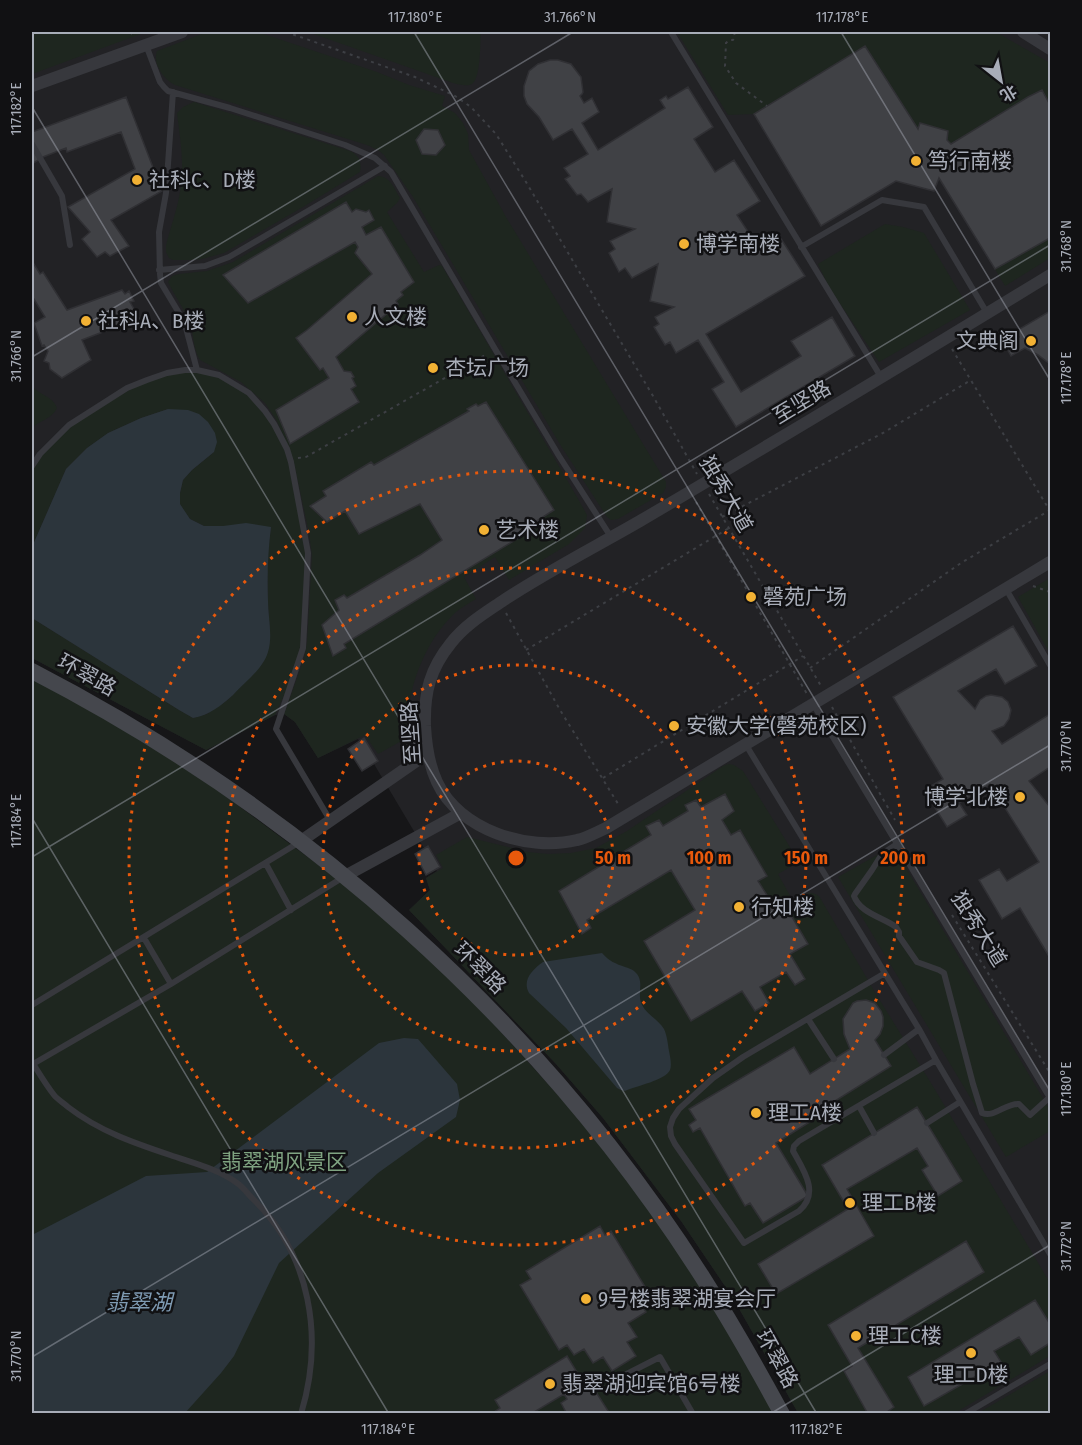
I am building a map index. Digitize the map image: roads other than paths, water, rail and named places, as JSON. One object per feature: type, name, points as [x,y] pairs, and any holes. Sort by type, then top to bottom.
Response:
[{"type":"street","points":[[32,86],[182,32]]},
{"type":"street","points":[[1023,32],[1050,49]]},
{"type":"street","name":"至坚路","points":[[1050,275],[703,485],[552,571],[473,621],[451,642],[435,668],[428,687],[424,705],[428,753],[432,769],[437,783],[452,805],[477,825],[501,835],[525,841],[551,843],[578,840],[590,836],[1050,562]]},
{"type":"street","name":"环翠路","points":[[32,671],[96,705],[232,790],[345,876],[454,973],[515,1035],[582,1113],[656,1209],[702,1276],[742,1341],[781,1413]]},
{"type":"street","points":[[301,841],[428,753]]},
{"type":"street","points":[[345,876],[461,813]]},
{"type":"lane","points":[[671,32],[881,377]]},
{"type":"lane","points":[[146,45],[160,82],[173,92],[345,145],[375,158],[385,166],[399,183],[495,349],[611,538]]},
{"type":"lane","points":[[173,92],[166,193],[159,232],[159,270],[162,283],[186,328],[197,370]]},
{"type":"lane","points":[[32,144],[62,196],[70,244]]},
{"type":"lane","points":[[159,270],[205,266],[229,257],[385,166]]},
{"type":"lane","points":[[801,247],[882,200],[924,207],[988,314]]},
{"type":"lane","points":[[32,466],[40,454],[69,424],[127,388],[167,373],[197,370],[219,375],[249,393],[265,411],[282,437],[290,458],[309,553],[303,648],[276,729],[330,821]]},
{"type":"lane","points":[[1006,589],[1050,665]]},
{"type":"lane","points":[[813,704],[1050,1097],[1029,1115],[1018,1104],[1008,1105],[987,1115],[982,1113],[944,973],[917,962],[899,936],[896,927],[863,909],[855,899],[855,894],[882,854],[897,844]]},
{"type":"lane","points":[[746,745],[919,1029],[1050,1254]]},
{"type":"lane","points":[[32,1005],[301,841]]},
{"type":"lane","points":[[266,864],[291,910]]},
{"type":"lane","points":[[301,1413],[306,1398],[312,1353],[310,1314],[298,1265],[265,1210],[238,1183],[199,1164],[112,1134],[83,1119],[56,1097],[32,1063],[171,984],[345,876]]},
{"type":"lane","points":[[144,938],[171,984]]},
{"type":"lane","points":[[885,973],[743,1057],[713,1078],[673,1118],[670,1127],[671,1136],[744,1243],[804,1206],[810,1186],[793,1151],[799,1141],[936,1060]]},
{"type":"lane","points":[[808,1019],[834,1059]]},
{"type":"lane","points":[[884,1055],[919,1029]]},
{"type":"lane","points":[[927,1124],[960,1102]]},
{"type":"lane","points":[[859,1106],[874,1133]]},
{"type":"lane","points":[[611,1382],[660,1357],[693,1413]]},
{"type":"lane","points":[[965,1413],[1050,1364]]},
{"type":"water","points":[[168,409],[188,410],[199,414],[208,422],[215,433],[217,442],[214,452],[183,480],[180,504],[190,519],[204,526],[246,523],[271,527],[268,554],[270,640],[266,658],[253,675],[224,703],[193,718],[32,618],[32,547],[66,469],[87,448],[108,433]]},
{"type":"water","points":[[602,953],[613,962],[638,975],[640,1001],[647,1012],[664,1029],[667,1037],[671,1068],[667,1074],[657,1080],[625,1091],[617,1088],[566,1028],[529,993],[527,988],[529,976],[543,962]]},
{"type":"water","name":"翡翠湖","points":[[404,1038],[418,1039],[457,1084],[460,1100],[456,1117],[378,1173],[279,1263],[234,1356],[185,1413],[32,1414],[32,1235],[146,1176],[207,1172],[379,1043]]},
{"type":"place","name":"笃行南楼","points":[[916,161]]},
{"type":"place","name":"社科C、D楼","points":[[137,180]]},
{"type":"place","name":"博学南楼","points":[[684,244]]},
{"type":"place","name":"人文楼","points":[[352,317]]},
{"type":"place","name":"社科A、B楼","points":[[86,321]]},
{"type":"place","name":"文典阁","points":[[1031,341]]},
{"type":"place","name":"杏坛广场","points":[[433,368]]},
{"type":"place","name":"艺术楼","points":[[484,530]]},
{"type":"place","name":"磬苑广场","points":[[751,597]]},
{"type":"place","name":"安徽大学(磬苑校区)","points":[[674,726]]},
{"type":"place","name":"博学北楼","points":[[1020,797]]},
{"type":"place","name":"行知楼","points":[[739,907]]},
{"type":"place","name":"理工A楼","points":[[756,1113]]},
{"type":"place","name":"理工B楼","points":[[850,1203]]},
{"type":"place","name":"9号楼翡翠湖宴会厅","points":[[586,1299]]},
{"type":"place","name":"理工C楼","points":[[856,1336]]},
{"type":"place","name":"理工D楼","points":[[971,1353]]},
{"type":"place","name":"翡翠湖迎宾馆6号楼","points":[[550,1384]]},
{"type":"park label","name":"翡翠湖风景区","points":[[284,1162]]}]
